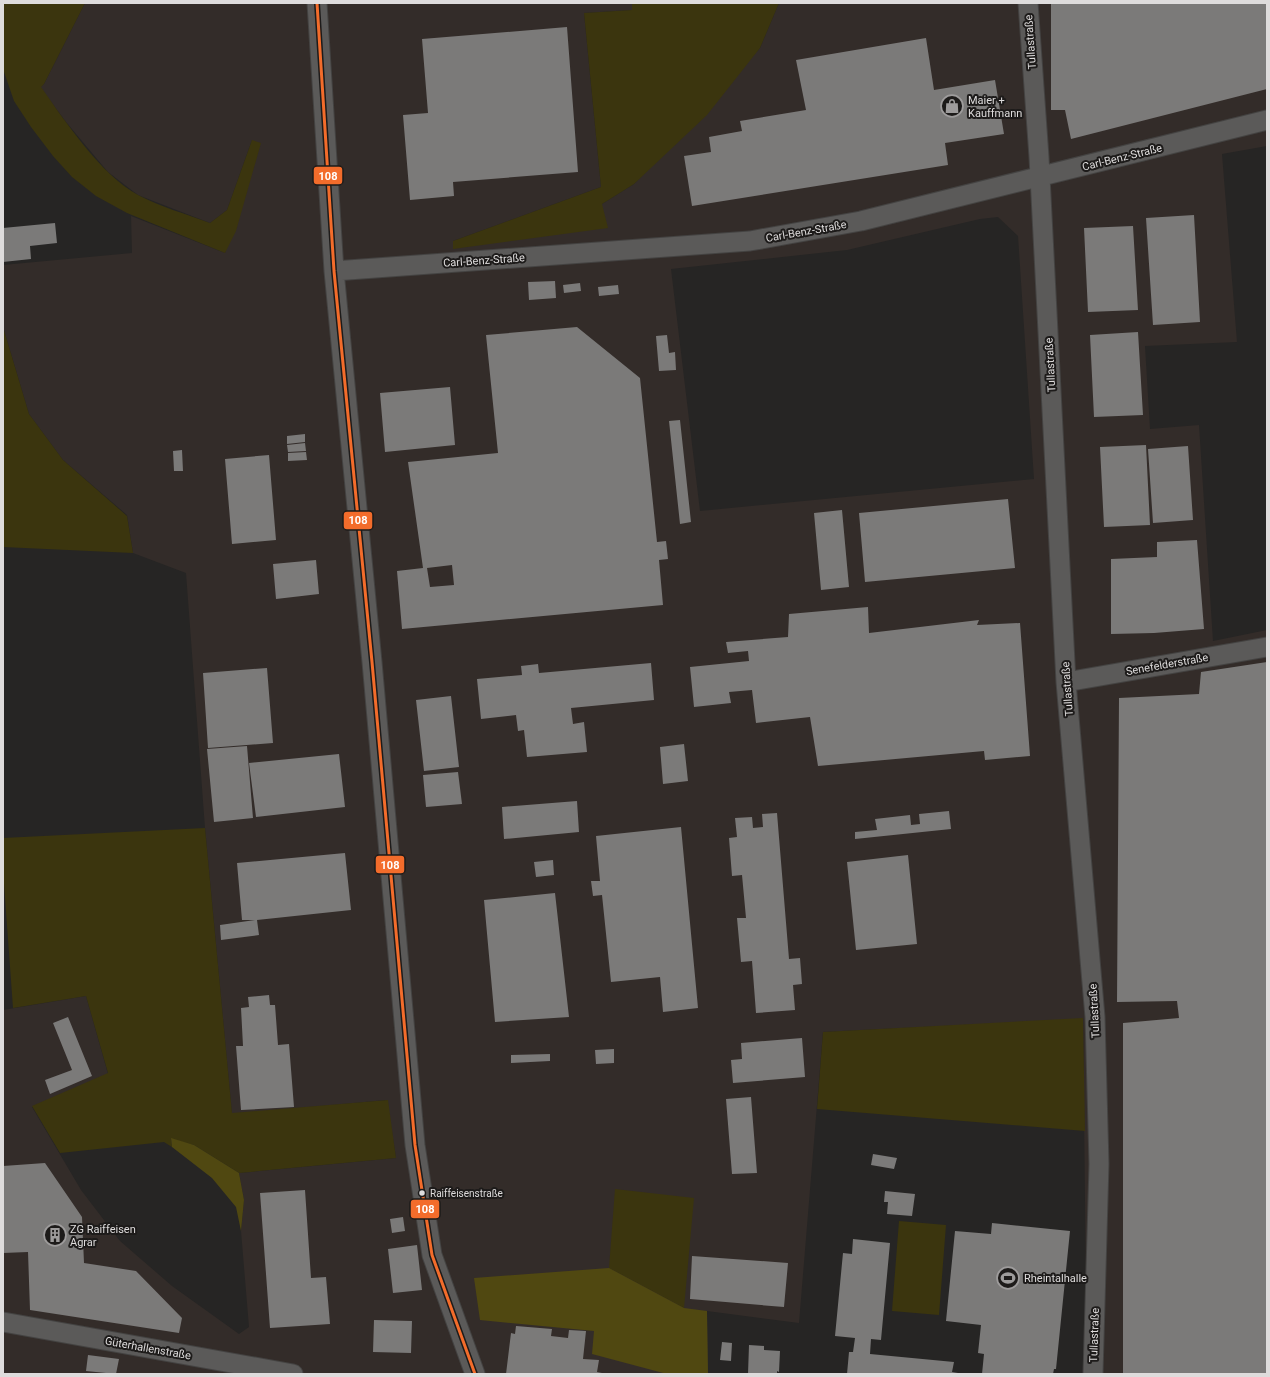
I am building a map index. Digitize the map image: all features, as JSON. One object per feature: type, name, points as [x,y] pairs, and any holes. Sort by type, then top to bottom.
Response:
[{"type":"street","points":[[317,3],[334,271],[372,654],[415,1145],[432,1255],[475,1374]]},
{"type":"street","name":"Tullastraße","points":[[1028,3],[1040,178],[1066,682],[1095,1017],[1099,1164],[1093,1374]]},
{"type":"street","name":"Carl-Benz-Straße","points":[[334,271],[750,241],[861,221],[1040,178],[1267,120]]},
{"type":"street","name":"Senefelderstraße","points":[[1066,682],[1267,647]]},
{"type":"street","name":"Güterhallenstraße","points":[[3,1322],[293,1374]]},
{"type":"shaded area","points":[[3,3],[85,3],[44,84],[41,87],[72,131],[97,161],[124,186],[138,195],[165,207],[210,223],[227,210],[252,140],[261,143],[236,231],[225,253],[127,213],[96,196],[72,177],[53,156],[14,101],[3,69]]},
{"type":"shaded area","points":[[85,3],[632,3],[632,10],[584,13],[601,187],[453,241],[602,204],[634,184],[760,48],[779,3],[1267,3],[1267,146],[1222,154],[1237,342],[1145,346],[1150,429],[1199,425],[1213,641],[1267,630],[1267,1374],[1084,1374],[1086,1291],[1083,1019],[823,1032],[799,1323],[707,1311],[708,1374],[3,1374],[3,1010],[86,996],[108,1074],[32,1107],[81,1190],[120,1241],[172,1286],[239,1334],[249,1327],[241,1231],[244,1200],[239,1173],[396,1158],[387,1100],[232,1114],[205,828],[186,573],[133,553],[127,515],[63,460],[29,414],[3,327],[3,265],[132,253],[131,216],[225,253],[252,140],[227,210],[210,223],[138,195],[108,172],[66,122],[40,87],[44,84]],"holes":[[[998,217],[1018,236],[1034,479],[700,511],[671,269],[847,250],[980,219]]]},
{"type":"shaded area","points":[[632,3],[779,3],[760,48],[707,115],[634,184],[602,204],[608,228],[453,249],[453,241],[601,187],[584,13],[632,10]]},
{"type":"shaded area","points":[[3,327],[29,414],[63,460],[127,516],[133,553],[3,547]]},
{"type":"shaded area","points":[[205,828],[232,1113],[388,1100],[396,1158],[239,1173],[194,1145],[171,1139],[172,1147],[164,1142],[60,1153],[32,1106],[108,1073],[86,996],[13,1008],[3,870],[3,838]]},
{"type":"shaded area","points":[[1083,1018],[1085,1131],[817,1109],[823,1032]]},
{"type":"shaded area","points":[[171,1138],[194,1145],[239,1173],[244,1200],[241,1231],[236,1207],[212,1178],[172,1147]]},
{"type":"shaded area","points":[[615,1189],[694,1198],[684,1308],[609,1268]]},
{"type":"shaded area","points":[[899,1221],[946,1225],[939,1315],[892,1311]]},
{"type":"shaded area","points":[[609,1268],[684,1308],[707,1311],[708,1374],[667,1374],[592,1354],[594,1331],[480,1320],[474,1278]]},
{"type":"building","points":[[1051,3],[1267,3],[1267,89],[1071,139],[1065,110],[1051,110]]},
{"type":"building","points":[[567,27],[578,172],[453,182],[454,196],[410,200],[403,115],[428,113],[422,39]]},
{"type":"building","points":[[926,38],[934,90],[995,80],[1004,134],[945,143],[948,165],[692,206],[684,156],[711,152],[709,137],[742,131],[740,121],[806,110],[796,60]]},
{"type":"building","points":[[1194,215],[1200,322],[1153,325],[1146,218]]},
{"type":"building","points":[[55,223],[57,243],[30,246],[31,259],[3,262],[3,228]]},
{"type":"building","points":[[1133,226],[1138,310],[1088,312],[1084,228]]},
{"type":"building","points":[[555,281],[556,298],[529,300],[528,282]]},
{"type":"building","points":[[580,283],[581,291],[564,293],[563,285]]},
{"type":"building","points":[[618,285],[619,294],[599,296],[598,287]]},
{"type":"building","points":[[577,327],[640,378],[657,542],[666,541],[668,559],[659,560],[663,605],[402,629],[397,571],[423,568],[408,462],[498,453],[486,335]],"holes":[[[452,565],[454,585],[430,587],[427,568]]]},
{"type":"building","points":[[1138,332],[1143,415],[1094,417],[1090,335]]},
{"type":"building","points":[[667,335],[669,353],[675,352],[676,370],[659,371],[656,336]]},
{"type":"building","points":[[450,387],[455,445],[385,452],[380,393]]},
{"type":"building","points":[[680,420],[691,522],[680,524],[669,421]]},
{"type":"building","points":[[305,434],[305,442],[287,444],[287,436]]},
{"type":"building","points":[[305,443],[306,451],[288,452],[287,445]]},
{"type":"building","points":[[1146,445],[1150,525],[1104,527],[1100,447]]},
{"type":"building","points":[[1188,446],[1193,520],[1153,523],[1148,449]]},
{"type":"building","points":[[182,450],[183,471],[174,471],[173,451]]},
{"type":"building","points":[[306,452],[307,460],[288,461],[288,453]]},
{"type":"building","points":[[269,455],[276,540],[232,544],[225,459]]},
{"type":"building","points":[[1008,499],[1015,568],[865,582],[859,513]]},
{"type":"building","points":[[842,510],[849,587],[821,590],[814,513]]},
{"type":"building","points":[[1197,540],[1204,629],[1154,633],[1111,634],[1111,559],[1157,557],[1157,542]]},
{"type":"building","points":[[316,560],[319,594],[276,599],[273,564]]},
{"type":"building","points":[[868,607],[869,633],[979,620],[977,625],[1020,623],[1030,756],[985,760],[984,751],[818,766],[810,717],[756,723],[752,690],[729,692],[731,703],[694,707],[690,667],[749,661],[748,651],[728,653],[726,642],[788,637],[789,614]]},
{"type":"building","points":[[1267,662],[1267,1374],[1123,1374],[1123,1023],[1179,1018],[1177,1001],[1117,1002],[1119,698],[1199,694],[1201,672]]},
{"type":"building","points":[[651,663],[654,700],[571,708],[573,724],[584,722],[587,752],[527,757],[524,730],[518,731],[516,715],[481,719],[477,679],[522,675],[521,666],[538,664],[539,673]]},
{"type":"building","points":[[267,668],[273,743],[208,748],[203,673]]},
{"type":"building","points":[[451,696],[459,767],[424,771],[416,700]]},
{"type":"building","points":[[684,744],[688,781],[663,784],[660,747]]},
{"type":"building","points":[[247,746],[253,818],[214,822],[207,749]]},
{"type":"building","points":[[339,754],[345,807],[256,817],[249,763]]},
{"type":"building","points":[[458,772],[462,804],[426,807],[423,775]]},
{"type":"building","points":[[577,801],[579,832],[504,839],[502,807]]},
{"type":"building","points":[[949,811],[951,829],[855,839],[855,832],[877,830],[875,819],[910,815],[911,825],[920,824],[919,814]]},
{"type":"building","points":[[777,813],[789,959],[800,958],[802,984],[793,985],[795,1010],[756,1013],[752,961],[741,962],[737,918],[746,918],[742,875],[732,876],[729,838],[737,837],[735,818],[752,817],[753,828],[763,827],[762,814]]},
{"type":"building","points":[[681,827],[698,1008],[663,1012],[660,977],[611,982],[602,895],[593,896],[591,881],[600,881],[596,836]]},
{"type":"building","points":[[345,853],[351,910],[257,920],[259,935],[221,940],[220,925],[255,920],[242,920],[237,863]]},
{"type":"building","points":[[908,855],[917,944],[856,950],[847,862]]},
{"type":"building","points":[[553,860],[554,875],[536,877],[534,862]]},
{"type":"building","points":[[555,893],[569,1017],[495,1022],[484,900]]},
{"type":"building","points":[[269,995],[270,1005],[275,1005],[278,1045],[289,1044],[294,1107],[241,1110],[236,1046],[243,1046],[241,1008],[249,1007],[248,997]]},
{"type":"building","points":[[68,1017],[92,1076],[50,1094],[45,1080],[72,1070],[53,1023]]},
{"type":"building","points":[[802,1038],[805,1077],[733,1083],[731,1060],[742,1059],[741,1043]]},
{"type":"building","points":[[614,1049],[614,1063],[596,1064],[595,1050]]},
{"type":"building","points":[[550,1054],[550,1061],[511,1063],[511,1055]]},
{"type":"building","points":[[751,1097],[757,1173],[732,1174],[726,1099]]},
{"type":"building","points":[[873,1154],[897,1158],[894,1169],[871,1165]]},
{"type":"building","name":"ZG Raiffeisen Agrar","points":[[45,1163],[82,1217],[84,1263],[136,1271],[182,1318],[179,1333],[30,1310],[28,1252],[3,1253],[3,1166]]},
{"type":"building","points":[[305,1190],[311,1278],[326,1277],[330,1324],[270,1328],[260,1193]]},
{"type":"building","points":[[885,1191],[915,1194],[912,1216],[887,1214],[888,1202],[884,1202]]},
{"type":"building","points":[[403,1217],[405,1231],[392,1233],[390,1219]]},
{"type":"building","name":"Rheintalhalle","points":[[992,1223],[1070,1231],[1056,1369],[1054,1369],[1053,1374],[982,1374],[984,1354],[978,1353],[981,1325],[946,1321],[955,1231],[991,1234]]},
{"type":"building","points":[[853,1239],[890,1243],[881,1340],[871,1339],[870,1354],[954,1362],[952,1372],[964,1374],[847,1374],[849,1352],[853,1352],[855,1338],[835,1336],[843,1253],[852,1254]]},
{"type":"building","points":[[417,1245],[422,1290],[393,1293],[388,1249]]},
{"type":"building","points":[[692,1256],[788,1263],[784,1307],[690,1299]]},
{"type":"building","points":[[374,1320],[412,1321],[411,1353],[373,1352]]},
{"type":"building","points":[[516,1326],[552,1329],[551,1336],[568,1338],[569,1330],[586,1331],[583,1359],[599,1360],[597,1372],[607,1374],[506,1374],[511,1333],[515,1334]]},
{"type":"building","points":[[722,1342],[732,1343],[731,1361],[720,1360]]},
{"type":"building","points":[[749,1345],[764,1346],[764,1350],[780,1351],[779,1372],[777,1371],[777,1374],[748,1374]]},
{"type":"building","points":[[88,1355],[119,1359],[116,1374],[86,1371]]},
{"type":"transit line","name":"108","points":[[317,3],[334,271],[372,662],[415,1145],[432,1255],[475,1374]]},
{"type":"place","name":"Maier + Kauffmann","points":[[952,106]]},
{"type":"place","name":"Raiffeisenstraße","points":[[422,1193]]},
{"type":"place","name":"ZG Raiffeisen Agrar","points":[[55,1235]]},
{"type":"place","name":"Rheintalhalle","points":[[1008,1278]]}]
